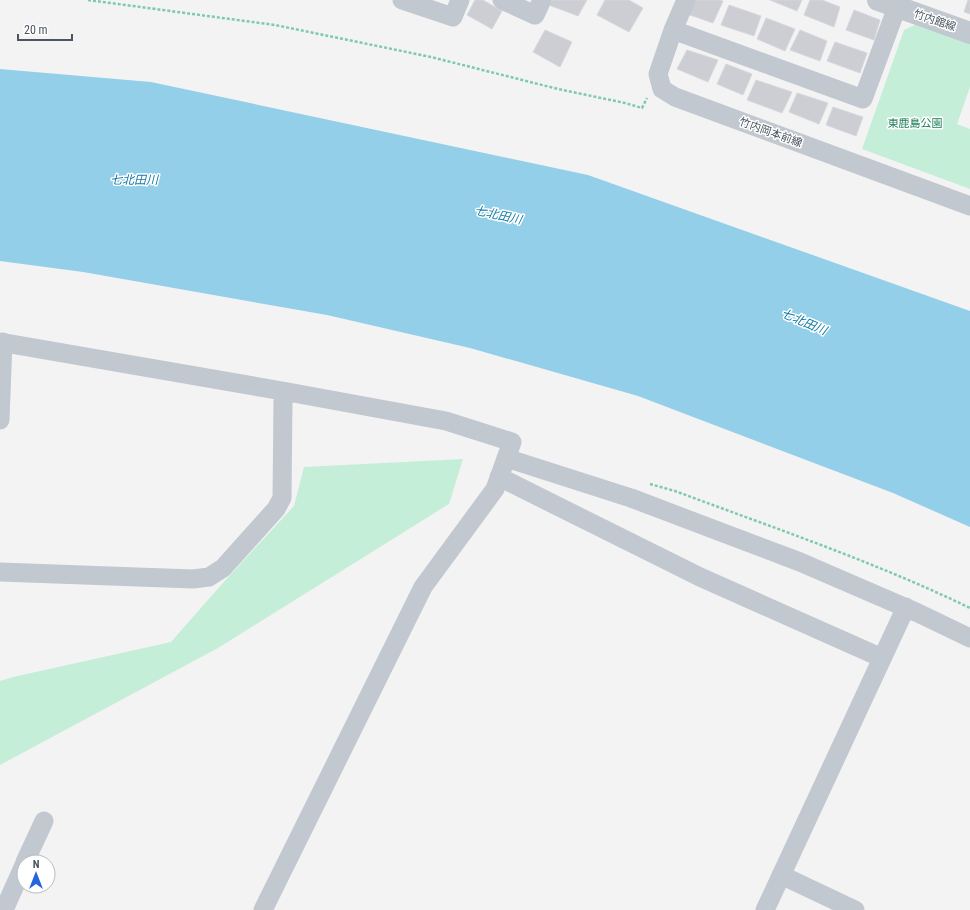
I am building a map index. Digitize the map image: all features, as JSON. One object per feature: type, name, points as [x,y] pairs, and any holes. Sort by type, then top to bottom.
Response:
[{"type":"street","points":[[402,0],[453,17],[460,0]]},
{"type":"street","points":[[502,0],[535,15],[542,0]]},
{"type":"street","name":"竹内岡本前線","points":[[686,0],[673,30],[658,74],[662,89],[675,97],[970,206]]},
{"type":"street","points":[[673,30],[863,99],[887,3]]},
{"type":"street","name":"竹内館線","points":[[887,3],[970,33]]},
{"type":"street","points":[[0,420],[1,342],[446,421],[512,442],[495,489],[422,587],[263,910]]},
{"type":"street","points":[[0,572],[193,579],[209,577],[223,568],[276,509],[282,498],[283,401],[288,392]]},
{"type":"street","points":[[506,458],[631,498],[800,562],[918,612],[970,638]]},
{"type":"street","points":[[499,477],[700,577],[882,658]]},
{"type":"street","points":[[765,910],[906,607]]},
{"type":"street","points":[[30,854],[44,821]]},
{"type":"street","points":[[782,875],[855,910]]},
{"type":"street","points":[[4,910],[16,883]]},
{"type":"path","points":[[88,0],[275,25],[431,57],[558,90],[626,103]]},
{"type":"green space","name":"東鹿島公園","points":[[917,24],[970,43],[970,87],[957,124],[970,129],[970,189],[862,149],[904,30]]},
{"type":"green space","points":[[463,459],[449,504],[218,648],[0,765],[0,681],[171,642],[294,506],[304,467]]},
{"type":"water","name":"七北田川","points":[[0,69],[151,82],[588,175],[970,311],[970,527],[893,493],[638,396],[470,348],[327,315],[83,272],[0,261]]},
{"type":"building","points":[[475,0],[483,0],[502,11],[492,29],[467,15]]},
{"type":"building","points":[[552,0],[587,0],[578,16],[549,5]]},
{"type":"building","points":[[605,0],[629,0],[643,8],[629,32],[597,15]]},
{"type":"building","points":[[693,0],[723,1],[713,23],[687,14]]},
{"type":"building","points":[[770,0],[802,0],[797,11]]},
{"type":"building","points":[[810,0],[822,0],[840,7],[834,27],[804,15]]},
{"type":"building","points":[[968,0],[970,0],[970,14],[964,12]]},
{"type":"building","points":[[729,5],[761,16],[754,36],[721,25]]},
{"type":"building","points":[[854,10],[880,20],[874,40],[846,30]]},
{"type":"building","points":[[766,18],[795,29],[785,51],[757,39]]},
{"type":"building","points":[[545,30],[572,42],[560,67],[533,52]]},
{"type":"building","points":[[800,30],[827,41],[820,61],[790,50]]},
{"type":"building","points":[[835,42],[867,53],[860,73],[827,61]]},
{"type":"building","points":[[687,50],[718,60],[708,82],[677,69]]},
{"type":"building","points":[[726,64],[752,74],[743,95],[717,84]]},
{"type":"building","points":[[756,80],[792,92],[782,113],[747,100]]},
{"type":"building","points":[[797,93],[828,103],[819,124],[789,112]]},
{"type":"building","points":[[833,107],[863,117],[856,136],[826,125]]}]
